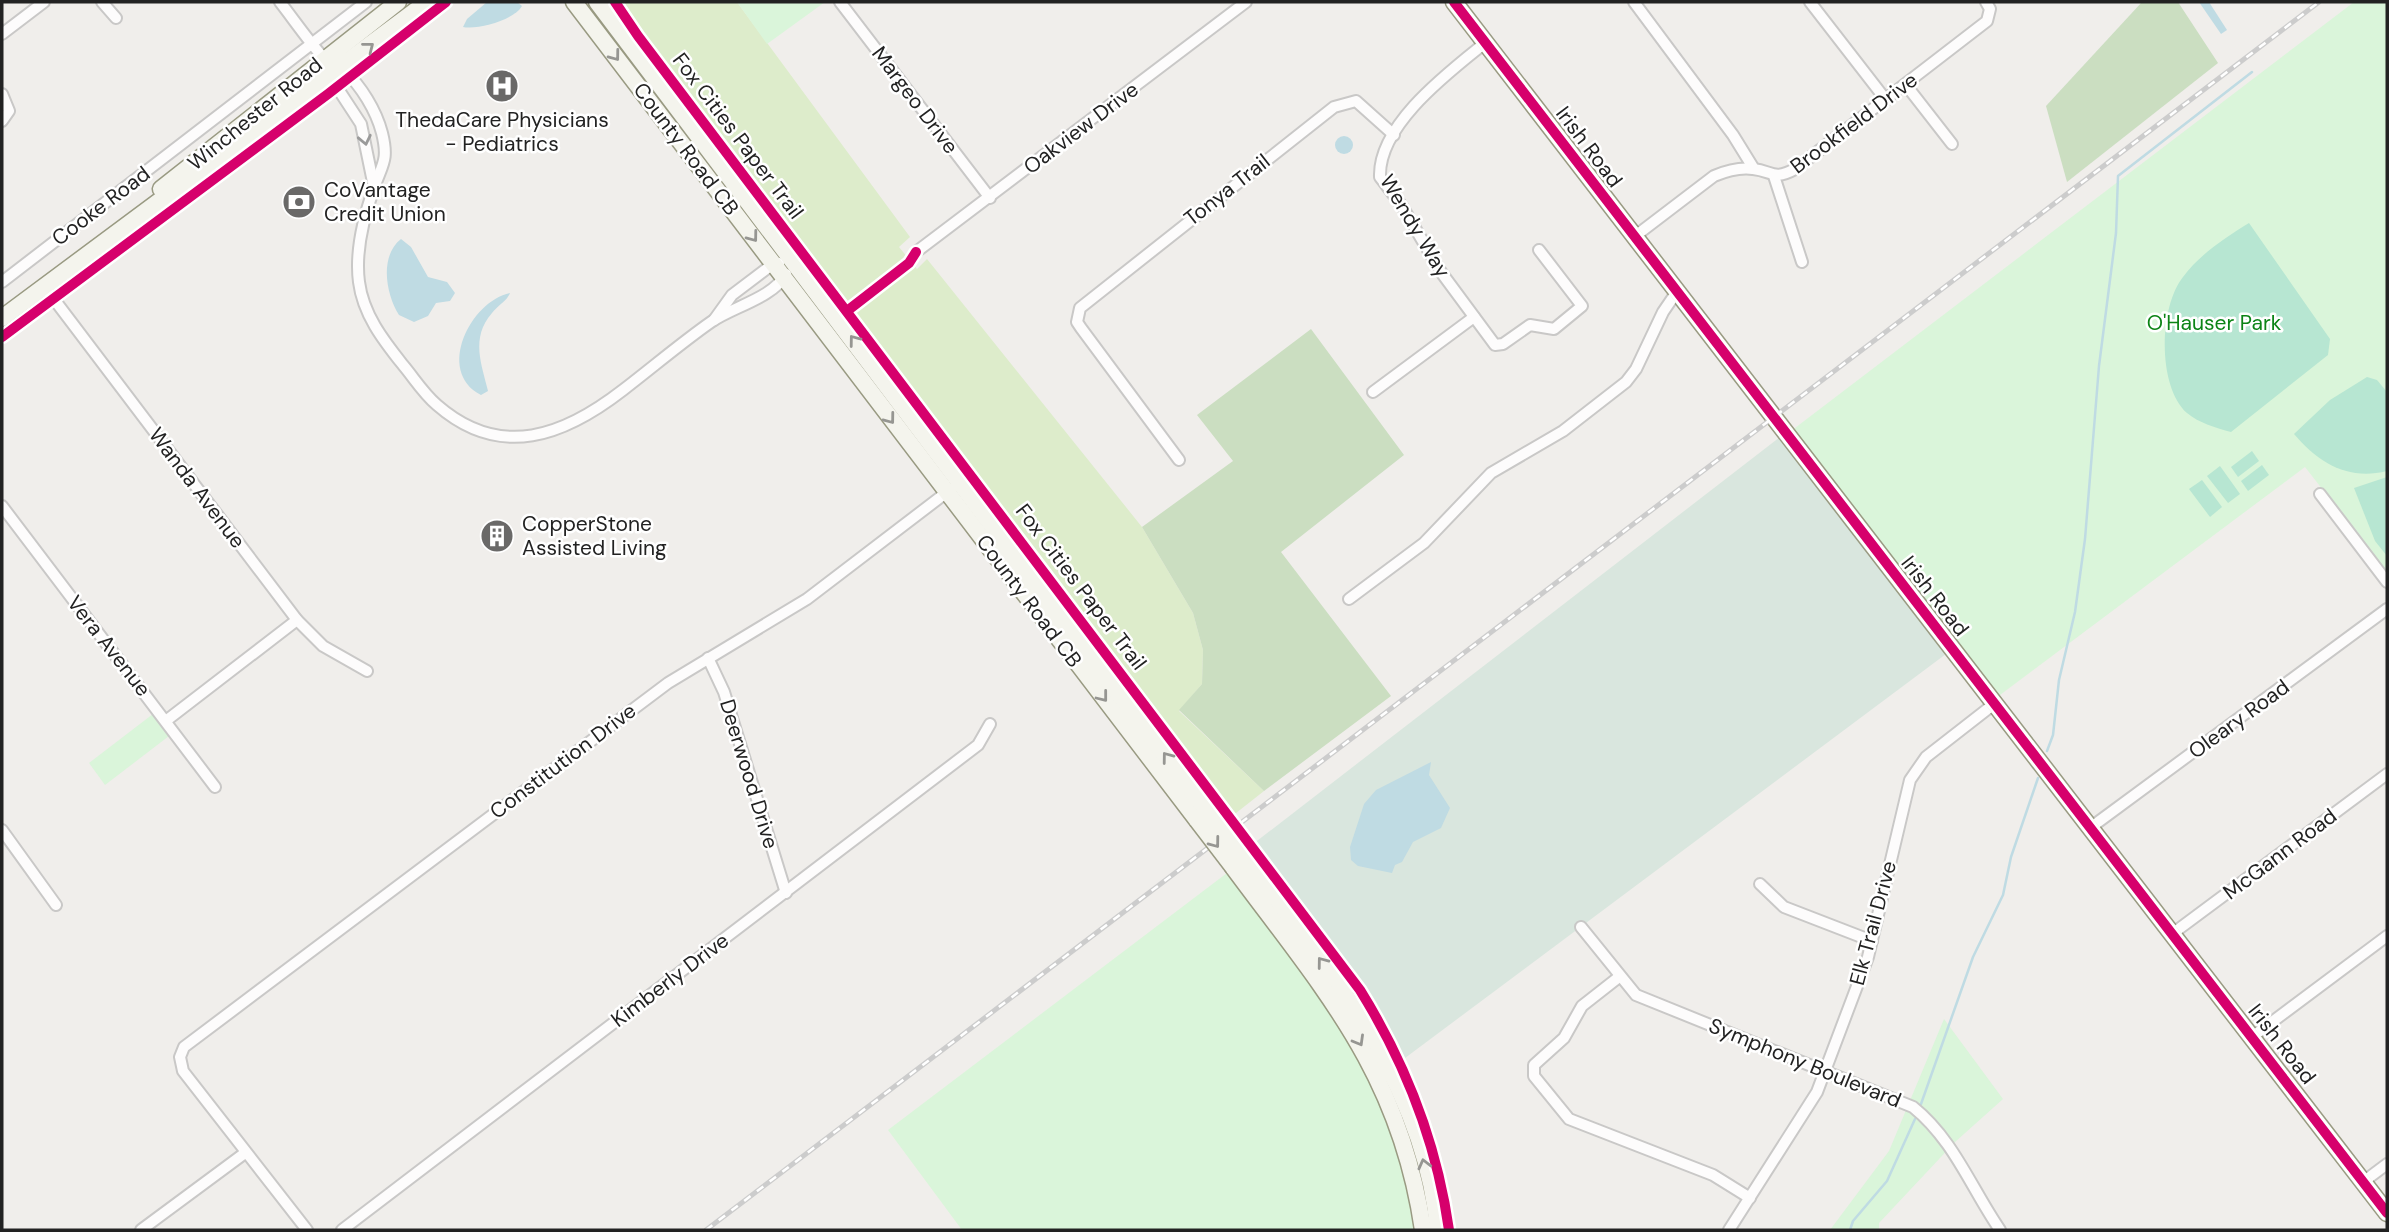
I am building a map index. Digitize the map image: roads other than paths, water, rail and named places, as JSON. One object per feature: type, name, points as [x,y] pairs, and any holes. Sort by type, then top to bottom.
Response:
[{"type":"main road","name":"Winchester Road","points":[[116,231],[158,192],[398,2]]},
{"type":"main road","name":"Winchester Road","points":[[2,318],[116,231],[165,199],[342,68],[427,2]]},
{"type":"main road","name":"County Road CB","points":[[574,2],[946,493],[1203,816]]},
{"type":"main road","name":"County Road CB","points":[[597,2],[960,482],[1203,816],[1353,1004],[1384,1056],[1409,1114],[1423,1158],[1438,1230]]},
{"type":"main road","name":"Irish Road","points":[[1454,2],[2387,1213]]},
{"type":"main road","name":"County Road CB","points":[[1238,862],[1340,1010],[1372,1063],[1409,1161],[1423,1230]]},
{"type":"street","points":[[2,34],[44,2]]},
{"type":"street","points":[[103,2],[116,18]]},
{"type":"street","points":[[280,2],[324,59],[342,68],[367,99],[382,133],[385,167],[374,187],[358,266],[368,314],[425,394],[467,425],[514,436],[534,436],[568,427],[610,400],[714,320],[743,308],[784,278],[793,260]]},
{"type":"street","name":"Cooke Road","points":[[2,282],[366,2]]},
{"type":"street","name":"Margeo Drive","points":[[841,2],[990,198]]},
{"type":"street","name":"Oakview Drive","points":[[916,252],[1246,2]]},
{"type":"street","points":[[1634,2],[1733,135],[1754,169],[1732,170],[1714,176],[1634,237]]},
{"type":"street","points":[[1810,2],[1886,100]]},
{"type":"street","name":"Brookfield Drive","points":[[1754,169],[1774,177],[1795,169],[1987,21],[1988,7]]},
{"type":"street","name":"Wendy Way","points":[[1485,43],[1432,88],[1394,135],[1382,155],[1380,177],[1402,206],[1441,272],[1498,346],[1530,324],[1554,329],[1582,306],[1539,250]]},
{"type":"street","points":[[324,59],[328,78],[361,124],[374,187]]},
{"type":"street","points":[[1906,85],[1952,144]]},
{"type":"street","points":[[2,94],[9,111],[2,121]]},
{"type":"street","name":"Tonya Trail","points":[[1179,460],[1081,328],[1077,316],[1085,303],[1334,107],[1356,101],[1394,135]]},
{"type":"street","points":[[1774,177],[1802,262]]},
{"type":"street","points":[[714,320],[732,295],[773,264],[793,260]]},
{"type":"street","name":"Wanda Avenue","points":[[44,286],[297,620],[323,646],[367,671]]},
{"type":"street","points":[[1349,599],[1423,543],[1491,473],[1563,431],[1626,382],[1636,369],[1663,312],[1676,293]]},
{"type":"street","points":[[1373,392],[1474,317]]},
{"type":"street","name":"Constitution Drive","points":[[245,1153],[183,1071],[180,1057],[184,1047],[668,683],[807,600],[960,482]]},
{"type":"street","points":[[2320,495],[2387,582]]},
{"type":"street","name":"Vera Avenue","points":[[2,506],[167,720],[215,787]]},
{"type":"street","name":"Oleary Road","points":[[2090,828],[2387,609]]},
{"type":"street","points":[[167,720],[297,620]]},
{"type":"street","name":"Deerwood Drive","points":[[708,658],[724,692],[786,892]]},
{"type":"street","name":"Elk Trail Drive","points":[[1729,1230],[1812,1103],[1826,1070],[1872,941],[1910,780],[1926,757],[1994,704]]},
{"type":"street","name":"Kimberly Drive","points":[[342,1230],[978,745],[990,724]]},
{"type":"street","name":"McGann Road","points":[[2172,934],[2387,774]]},
{"type":"street","points":[[2,830],[57,905]]},
{"type":"street","points":[[1760,884],[1784,907],[1872,941]]},
{"type":"street","name":"Symphony Boulevard","points":[[1581,928],[1630,991],[1642,998],[1897,1098],[1927,1118],[1951,1147],[1994,1228]]},
{"type":"street","points":[[2252,1037],[2387,936]]},
{"type":"street","points":[[1619,977],[1577,1010],[1564,1038],[1538,1061],[1533,1070],[1537,1080],[1569,1119],[1713,1175],[1750,1198]]},
{"type":"street","points":[[141,1230],[245,1153],[307,1230]]},
{"type":"street","points":[[2363,1182],[2387,1164]]},
{"type":"water","points":[[487,2],[517,2],[522,6],[512,16],[495,23],[463,27],[467,19]]},
{"type":"water","points":[[2199,2],[2209,2],[2227,30],[2221,34]]},
{"type":"water","points":[[1344,136],[1350,139],[1353,145],[1350,151],[1344,154],[1338,151],[1335,145],[1338,139]]},
{"type":"water","points":[[401,239],[411,247],[428,277],[447,282],[455,293],[450,301],[436,303],[428,316],[414,322],[399,315],[388,287],[387,265],[394,246]]},
{"type":"water","points":[[510,293],[485,322],[481,332],[481,361],[488,391],[481,395],[467,384],[461,370],[460,354],[464,338],[483,309]]},
{"type":"water","points":[[1431,762],[1429,775],[1450,808],[1441,828],[1413,842],[1402,862],[1395,865],[1392,873],[1358,866],[1351,860],[1350,847],[1364,804],[1376,790]]},
{"type":"waterway","points":[[2047,751],[2053,735],[2059,680],[2075,612],[2085,539],[2099,366],[2116,233],[2118,176],[2252,72]]},
{"type":"waterway","points":[[1921,1104],[1973,957],[2003,895],[2011,857],[2038,778]]},
{"type":"waterway","points":[[1850,1230],[1853,1221],[1887,1181],[1915,1119]]},
{"type":"railway","points":[[706,1230],[2319,2]]},
{"type":"place","name":"ThedaCare Physicians - Pediatrics","points":[[502,86]]},
{"type":"place","name":"CoVantage Credit Union","points":[[299,202]]},
{"type":"place","name":"CopperStone Assisted Living","points":[[497,536]]},
{"type":"park label","name":"O'Hauser Park","points":[[2214,323]]}]
